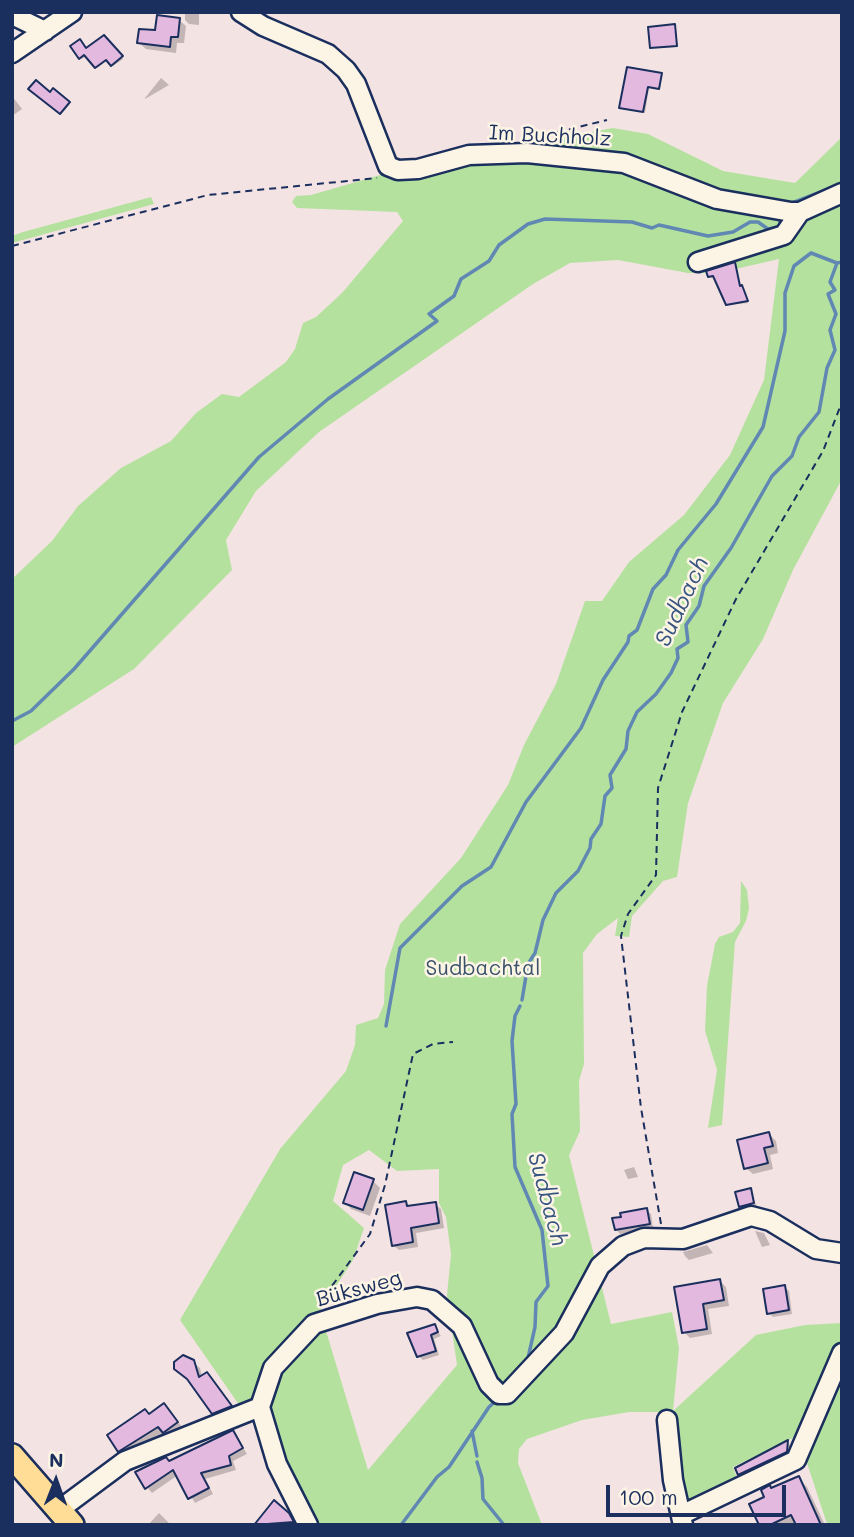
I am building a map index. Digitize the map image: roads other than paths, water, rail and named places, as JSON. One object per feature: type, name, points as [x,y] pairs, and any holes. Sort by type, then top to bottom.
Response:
[{"type":"main road","points":[[12,1455],[65,1517]]},
{"type":"street","points":[[12,53],[72,12]]},
{"type":"street","name":"Im Buchholz","points":[[241,12],[263,26],[328,54],[346,70],[356,84],[388,166],[398,170],[418,169],[469,155],[527,153],[592,158],[624,163],[717,199],[800,212]]},
{"type":"street","points":[[12,15],[45,31]]},
{"type":"street","points":[[698,262],[784,235],[800,212],[842,193]]},
{"type":"street","name":"Büksweg","points":[[260,1408],[273,1368],[314,1324],[377,1304],[417,1297],[432,1300],[462,1326],[489,1384],[499,1394],[507,1394],[564,1333],[600,1266],[623,1246],[643,1238],[683,1239],[751,1216],[770,1221],[816,1249],[842,1253]]},
{"type":"street","points":[[667,1420],[673,1480],[682,1520],[796,1460],[842,1353]]},
{"type":"street","points":[[65,1517],[125,1461],[260,1408],[277,1464],[308,1525]]},
{"type":"waterway","points":[[787,205],[836,186]]},
{"type":"waterway","points":[[12,721],[31,711],[74,669],[259,457],[328,399],[437,321],[429,314],[454,296],[461,279],[489,261],[499,245],[528,224],[545,219],[632,222],[652,228],[659,225],[708,236],[733,232],[750,222],[758,222],[768,229],[779,227],[781,218]]},
{"type":"waterway","points":[[386,1026],[400,948],[462,886],[491,867],[526,802],[581,728],[603,680],[628,642],[629,636],[637,630],[653,589],[666,575],[678,550],[716,504],[763,427],[785,331],[785,293],[794,266],[811,253],[837,263]]},
{"type":"waterway","name":"Sudbach","points":[[522,1000],[528,964],[535,953],[543,920],[556,893],[578,871],[590,848],[591,839],[601,824],[605,796],[612,788],[610,775],[626,749],[628,731],[637,712],[656,694],[671,673],[678,658],[677,649],[688,642],[686,625],[699,606],[704,586],[731,548],[772,476],[792,456],[799,437],[819,412],[827,368],[835,350],[830,330],[836,314],[828,294],[835,290],[830,282],[837,263],[842,262]]},
{"type":"waterway","name":"Sudbach","points":[[503,1386],[528,1358],[535,1327],[536,1302],[548,1286],[542,1230],[515,1167],[512,1114],[516,1104],[512,1041],[515,1016],[520,1006]]},
{"type":"waterway","name":"Sudbach","points":[[401,1525],[437,1477],[449,1467],[489,1407],[498,1399]]},
{"type":"waterway","points":[[472,1431],[477,1456]]},
{"type":"waterway","points":[[477,1462],[482,1478],[483,1499],[504,1525]]},
{"type":"park label","name":"Sudbachtal","points":[[483,969]]}]
